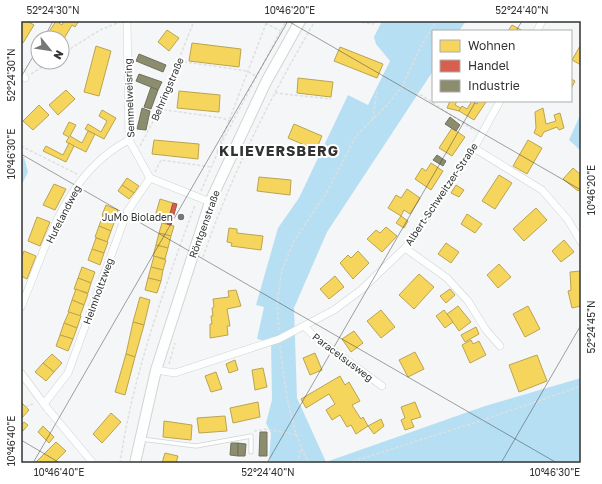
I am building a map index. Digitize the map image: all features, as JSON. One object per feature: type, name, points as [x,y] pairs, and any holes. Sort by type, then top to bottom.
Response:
[{"type":"street","name":"Semmelweisring","points":[[127,21],[129,140],[150,178]]},
{"type":"street","name":"Röntgenstraße","points":[[135,463],[139,439],[156,370],[210,202],[266,82],[300,21]]},
{"type":"street","points":[[538,30],[542,21]]},
{"type":"street","name":"Albert-Schweitzer-Straße","points":[[156,370],[166,373],[174,373],[279,338],[334,310],[361,290],[405,248],[474,148],[499,102]]},
{"type":"street","name":"Hufelandweg","points":[[21,307],[70,195],[83,177],[102,157],[129,140]]},
{"type":"street","points":[[474,148],[542,190],[568,220],[581,242]]},
{"type":"street","points":[[150,178],[210,202]]},
{"type":"street","name":"Helmholtzweg","points":[[44,404],[68,373],[127,212],[150,178]]},
{"type":"street","points":[[405,248],[446,278],[468,301],[486,330],[500,346]]},
{"type":"street","name":"Paracelsusweg","points":[[304,326],[314,336],[382,386]]},
{"type":"street","points":[[21,373],[44,404],[93,463]]},
{"type":"lane","points":[[139,439],[196,446],[251,436],[251,452]]},
{"type":"path","points":[[70,49],[100,30],[121,21]]},
{"type":"path","name":"Behringstraße","points":[[136,154],[159,109],[179,62],[194,21]]},
{"type":"path","points":[[261,21],[266,22],[281,31]]},
{"type":"path","points":[[201,264],[234,177],[275,93],[314,21]]},
{"type":"path","points":[[352,21],[374,24]]},
{"type":"path","points":[[309,463],[301,449],[287,396],[279,338],[278,296],[282,270],[294,241],[327,192],[356,136],[402,86],[421,46],[436,21]]},
{"type":"path","points":[[213,162],[266,22]]},
{"type":"path","points":[[179,62],[247,71],[256,76]]},
{"type":"path","points":[[23,75],[33,70]]},
{"type":"path","points":[[402,86],[422,96],[481,135]]},
{"type":"path","points":[[373,119],[377,89]]},
{"type":"path","points":[[275,93],[331,99]]},
{"type":"path","points":[[159,109],[233,122]]},
{"type":"path","points":[[21,146],[83,177]]},
{"type":"path","points":[[158,168],[161,160],[211,167]]},
{"type":"path","points":[[166,373],[176,343]]},
{"type":"path","points":[[348,463],[490,418],[581,386]]},
{"type":"path","points":[[251,436],[250,431],[267,429],[297,436]]},
{"type":"path","points":[[297,463],[301,449]]},
{"type":"shaded area","points":[[382,21],[466,21],[460,30],[432,30],[432,73],[327,232],[294,308],[297,398],[326,462],[485,406],[581,378],[581,463],[269,463],[271,433],[266,423],[272,400],[271,342],[257,339],[264,307],[256,305],[278,228],[299,198],[348,95],[368,105],[390,61],[376,44],[374,37]]},
{"type":"shaded area","points":[[581,113],[581,151],[569,140]]},
{"type":"shaded area","points":[[21,156],[24,157],[28,172],[21,186]]},
{"type":"building: Wohnen","points":[[21,21],[27,21],[34,25],[23,43],[21,41]]},
{"type":"building: Wohnen","points":[[56,21],[62,25],[64,21],[79,21],[75,27],[72,25],[69,30],[50,30]]},
{"type":"building: Wohnen","points":[[512,25],[521,30],[509,30]]},
{"type":"building: Wohnen","points":[[167,30],[179,38],[169,51],[158,42]]},
{"type":"building: Wohnen","points":[[192,43],[241,49],[239,67],[189,61]]},
{"type":"building: Wohnen","points":[[96,46],[111,51],[99,96],[84,92]]},
{"type":"building: Wohnen","points":[[580,46],[581,47],[581,65],[572,60]]},
{"type":"building: Wohnen","points":[[340,47],[383,64],[377,78],[334,61]]},
{"type":"building: Wohnen","points":[[298,78],[333,82],[331,97],[297,93]]},
{"type":"building: Wohnen","points":[[572,80],[575,81],[572,87]]},
{"type":"building: Wohnen","points":[[66,90],[75,99],[58,115],[49,105]]},
{"type":"building: Wohnen","points":[[179,91],[220,95],[219,112],[177,108]]},
{"type":"building: Wohnen","points":[[450,102],[456,102],[455,105],[461,108],[459,111],[447,108]]},
{"type":"building: Wohnen","points":[[471,102],[477,104],[478,102],[486,102],[474,120],[459,111],[462,106],[467,109]]},
{"type":"building: Wohnen","points":[[39,105],[49,115],[33,130],[23,121]]},
{"type":"building: Wohnen","points":[[543,108],[546,124],[556,121],[554,115],[560,113],[564,128],[559,130],[557,127],[544,132],[541,137],[534,133],[536,128],[535,112]]},
{"type":"building: Wohnen","points":[[102,110],[116,118],[104,139],[85,129],[88,124],[101,132],[107,121],[99,116]]},
{"type":"building: Wohnen","points":[[69,122],[76,125],[70,136],[82,143],[88,131],[95,134],[86,152],[66,142],[69,137],[63,134]]},
{"type":"building: Wohnen","points":[[294,124],[322,136],[316,150],[288,138]]},
{"type":"building: Wohnen","points":[[452,128],[465,137],[452,156],[439,148]]},
{"type":"building: Wohnen","points":[[154,140],[199,144],[198,159],[152,154]]},
{"type":"building: Wohnen","points":[[528,140],[542,148],[527,174],[513,166]]},
{"type":"building: Wohnen","points":[[69,143],[74,146],[66,162],[43,151],[46,146],[63,155]]},
{"type":"building: Wohnen","points":[[431,163],[443,171],[431,190],[415,179],[422,168],[426,171]]},
{"type":"building: Wohnen","points":[[573,168],[581,175],[581,188],[578,191],[563,179]]},
{"type":"building: Wohnen","points":[[499,175],[512,183],[495,209],[482,201]]},
{"type":"building: Wohnen","points":[[259,177],[291,180],[290,195],[257,191]]},
{"type":"building: Wohnen","points":[[127,178],[139,186],[134,193],[122,185]]},
{"type":"building: Wohnen","points":[[54,184],[66,189],[55,210],[43,205]]},
{"type":"building: Wohnen","points":[[122,185],[134,193],[129,199],[118,191]]},
{"type":"building: Wohnen","points":[[456,185],[464,190],[459,197],[451,193]]},
{"type":"building: Wohnen","points":[[407,189],[420,198],[410,214],[404,210],[401,216],[388,208],[396,195],[401,198]]},
{"type":"building: Wohnen","points":[[160,199],[173,203],[167,224],[154,220]]},
{"type":"building: Wohnen","points":[[106,205],[118,210],[114,219],[102,215]]},
{"type":"building: Wohnen","points":[[536,208],[547,220],[524,241],[513,229]]},
{"type":"building: Wohnen","points":[[467,214],[482,224],[475,233],[461,224]]},
{"type":"building: Wohnen","points":[[103,215],[115,220],[111,231],[99,226]]},
{"type":"building: Wohnen","points":[[401,216],[408,221],[404,228],[396,223]]},
{"type":"building: Wohnen","points":[[37,217],[50,222],[40,246],[28,241]]},
{"type":"building: Wohnen","points":[[162,223],[174,226],[171,236],[159,233]]},
{"type":"building: Wohnen","points":[[99,226],[111,231],[107,242],[95,237]]},
{"type":"building: Wohnen","points":[[386,227],[397,236],[382,252],[367,239],[376,230],[380,233]]},
{"type":"building: Wohnen","points":[[229,228],[237,229],[237,233],[263,236],[261,250],[231,246],[232,243],[227,242]]},
{"type":"building: Wohnen","points":[[159,233],[171,236],[168,248],[156,245]]},
{"type":"building: Wohnen","points":[[96,238],[108,242],[104,253],[92,249]]},
{"type":"building: Wohnen","points":[[564,240],[574,252],[561,262],[552,251]]},
{"type":"building: Wohnen","points":[[446,243],[459,252],[451,263],[438,254]]},
{"type":"building: Wohnen","points":[[156,245],[168,248],[165,259],[153,256]]},
{"type":"building: Wohnen","points":[[92,249],[104,253],[100,265],[88,260]]},
{"type":"building: Wohnen","points":[[24,251],[36,256],[27,279],[21,276],[21,259]]},
{"type":"building: Wohnen","points":[[358,251],[369,263],[353,279],[340,263],[348,255],[351,258]]},
{"type":"building: Wohnen","points":[[154,256],[166,260],[163,270],[151,267]]},
{"type":"building: Wohnen","points":[[499,264],[511,277],[498,288],[487,275]]},
{"type":"building: Wohnen","points":[[82,267],[95,272],[91,283],[78,278]]},
{"type":"building: Wohnen","points":[[151,267],[163,270],[161,281],[148,278]]},
{"type":"building: Wohnen","points":[[581,271],[581,306],[572,308],[568,291],[571,290],[570,272]]},
{"type":"building: Wohnen","points":[[419,274],[434,287],[414,309],[399,295]]},
{"type":"building: Wohnen","points":[[335,276],[344,287],[329,299],[320,289]]},
{"type":"building: Wohnen","points":[[78,278],[91,283],[88,293],[74,289]]},
{"type":"building: Wohnen","points":[[148,278],[161,281],[157,293],[145,290]]},
{"type":"building: Wohnen","points":[[76,289],[88,294],[84,305],[72,300]]},
{"type":"building: Wohnen","points":[[450,289],[455,295],[446,303],[440,296]]},
{"type":"building: Wohnen","points":[[236,290],[241,306],[227,309],[230,326],[227,326],[228,335],[210,338],[210,324],[212,324],[211,316],[213,316],[212,308],[214,307],[213,299],[229,297],[228,291]]},
{"type":"building: Wohnen","points":[[140,297],[150,300],[144,325],[133,322]]},
{"type":"building: Wohnen","points":[[72,300],[84,305],[80,316],[68,312]]},
{"type":"building: Wohnen","points":[[458,306],[471,322],[459,331],[447,314]]},
{"type":"building: Wohnen","points":[[528,306],[540,329],[525,337],[513,314]]},
{"type":"building: Wohnen","points":[[381,310],[395,327],[381,338],[367,321]]},
{"type":"building: Wohnen","points":[[444,310],[453,322],[445,328],[436,316]]},
{"type":"building: Wohnen","points":[[69,312],[81,316],[77,328],[64,323]]},
{"type":"building: Wohnen","points":[[133,322],[144,325],[135,357],[126,354]]},
{"type":"building: Wohnen","points":[[64,323],[77,328],[73,339],[60,335]]},
{"type":"building: Wohnen","points":[[476,327],[479,334],[465,342],[461,335]]},
{"type":"building: Wohnen","points":[[354,331],[363,343],[351,352],[342,339]]},
{"type":"building: Wohnen","points":[[60,335],[73,339],[68,351],[56,346]]},
{"type":"building: Wohnen","points":[[471,340],[473,344],[479,341],[486,355],[470,363],[462,345]]},
{"type":"building: Wohnen","points":[[415,352],[424,369],[408,377],[399,360]]},
{"type":"building: Wohnen","points":[[315,353],[322,370],[310,375],[303,358]]},
{"type":"building: Wohnen","points":[[52,354],[62,363],[54,372],[43,363]]},
{"type":"building: Wohnen","points":[[126,354],[135,357],[125,395],[115,392]]},
{"type":"building: Wohnen","points":[[537,355],[547,381],[519,392],[509,365]]},
{"type":"building: Wohnen","points":[[235,360],[238,370],[229,373],[226,364]]},
{"type":"building: Wohnen","points":[[43,363],[54,372],[46,381],[35,372]]},
{"type":"building: Wohnen","points":[[263,368],[267,387],[255,390],[252,370]]},
{"type":"building: Wohnen","points":[[216,372],[222,389],[211,392],[205,376]]},
{"type":"building: Wohnen","points":[[340,376],[345,385],[349,382],[360,401],[352,405],[361,419],[363,417],[368,426],[356,434],[351,425],[347,427],[340,415],[332,420],[326,410],[335,404],[329,394],[306,408],[301,399]]},
{"type":"building: Wohnen","points":[[258,402],[260,417],[233,423],[230,408]]},
{"type":"building: Wohnen","points":[[415,402],[421,417],[411,420],[414,427],[405,430],[401,420],[405,418],[401,407]]},
{"type":"building: Wohnen","points":[[22,403],[29,410],[21,419],[21,407]]},
{"type":"building: Wohnen","points":[[111,413],[121,422],[102,443],[93,434]]},
{"type":"building: Wohnen","points":[[225,416],[227,431],[199,433],[197,418]]},
{"type":"building: Wohnen","points":[[381,419],[384,426],[374,434],[368,426]]},
{"type":"building: Wohnen","points":[[164,421],[192,425],[191,440],[163,437]]},
{"type":"building: Wohnen","points":[[24,422],[28,425],[23,431],[21,425]]},
{"type":"building: Wohnen","points":[[43,426],[54,437],[49,443],[38,432]]},
{"type":"building: Wohnen","points":[[56,442],[66,451],[54,463],[35,463]]},
{"type":"building: Wohnen","points":[[165,453],[178,456],[176,463],[162,463]]},
{"type":"building: Handel","points":[[173,203],[177,204],[171,225],[167,224]]},
{"type":"building: Industrie","points":[[139,54],[166,65],[163,72],[136,61]]},
{"type":"building: Industrie","points":[[139,74],[162,82],[158,90],[136,81]]},
{"type":"building: Industrie","points":[[151,87],[158,90],[151,109],[144,107]]},
{"type":"building: Industrie","points":[[142,108],[150,111],[146,130],[137,129]]},
{"type":"building: Industrie","points":[[450,117],[460,125],[456,131],[445,124]]},
{"type":"building: Industrie","points":[[437,155],[446,161],[443,166],[433,160]]},
{"type":"building: Industrie","points":[[260,432],[267,432],[267,456],[259,456]]},
{"type":"building: Industrie","points":[[231,443],[238,443],[238,456],[230,455]]},
{"type":"building: Industrie","points":[[238,443],[246,444],[245,456],[238,456]]},
{"type":"place","name":"JuMo Bioladen","points":[[181,217]]},
{"type":"district","name":"KLIEVERSBERG","points":[[279,150]]}]
